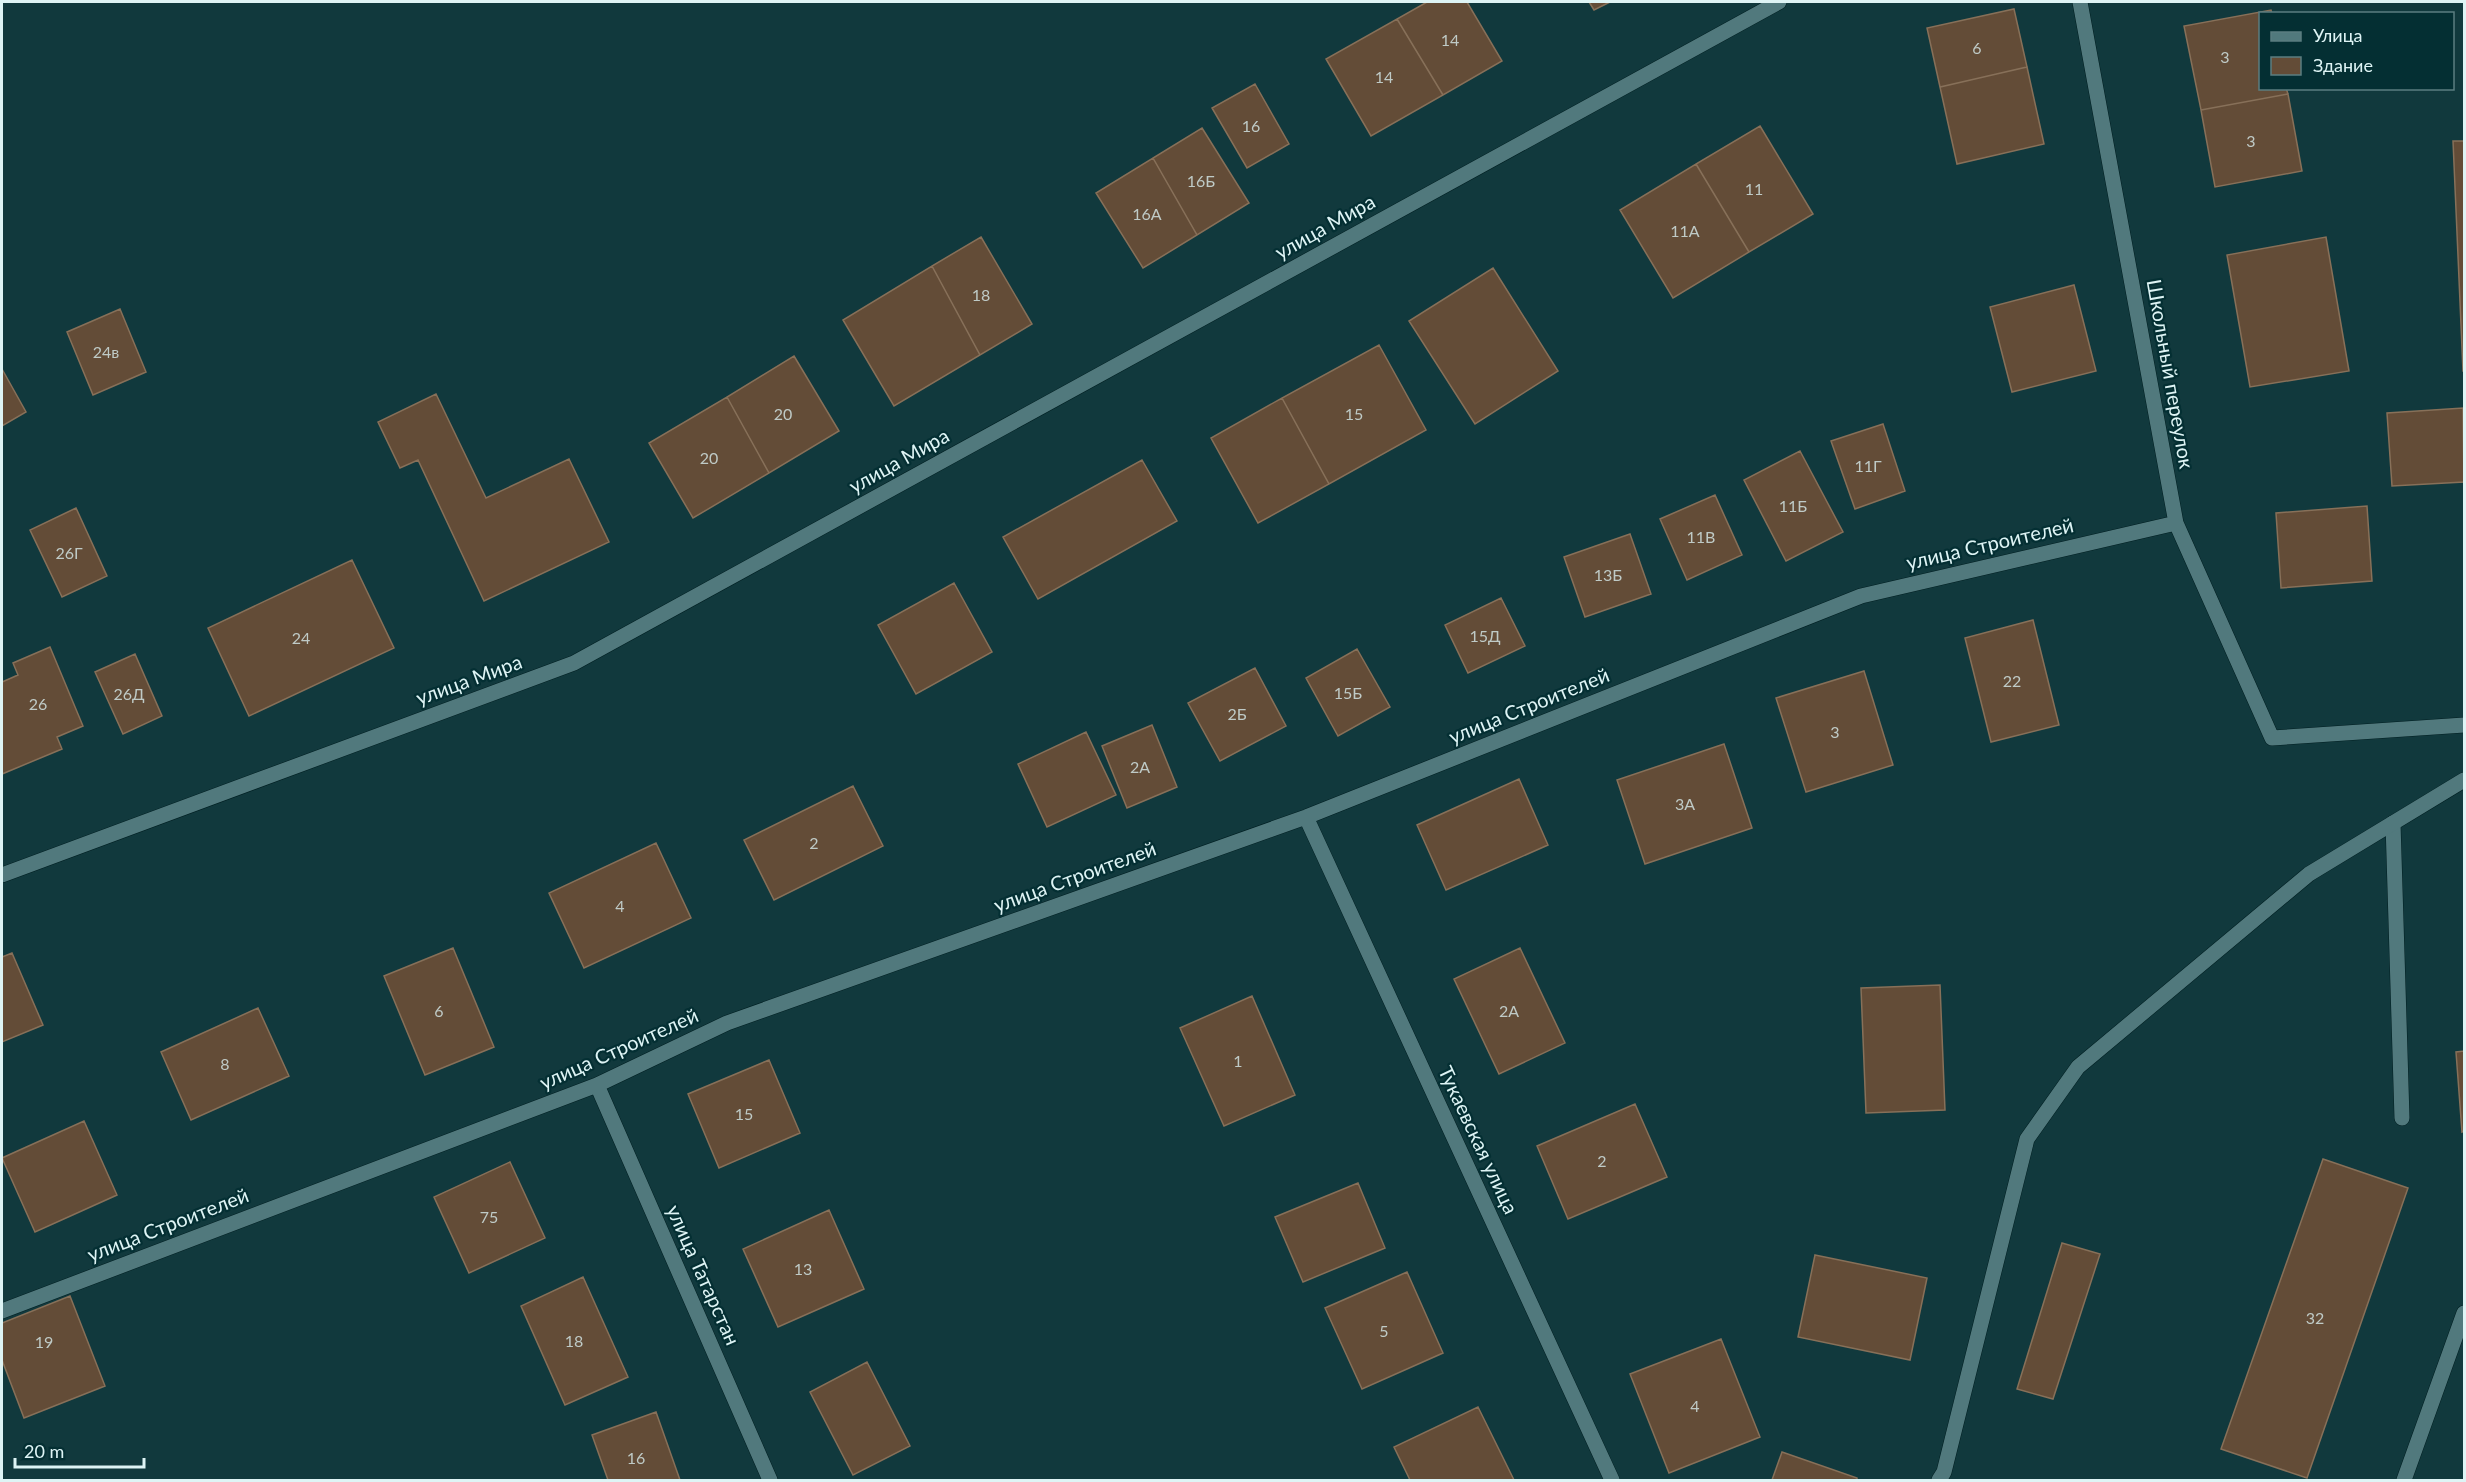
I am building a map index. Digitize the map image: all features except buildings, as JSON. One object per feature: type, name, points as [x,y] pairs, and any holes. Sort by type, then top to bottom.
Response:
[{"type":"street","name":"улица Мира","points":[[2,876],[574,663],[1779,2]]},
{"type":"street","name":"Школьный переулок","points":[[2080,2],[2176,523],[2272,738],[2464,724]]},
{"type":"street","name":"улица Строителей","points":[[2,1311],[597,1085],[727,1023],[1306,817],[1861,596],[2176,523]]},
{"type":"street","points":[[1939,1480],[1947,1461],[2027,1139],[2078,1067],[2309,874],[2464,780]]},
{"type":"street","name":"Тукаевская улица","points":[[1306,817],[1612,1480]]},
{"type":"street","points":[[2393,823],[2402,1118]]},
{"type":"street","name":"улица Татарстан","points":[[597,1085],[770,1480]]},
{"type":"street","points":[[2404,1480],[2464,1313]]}]
